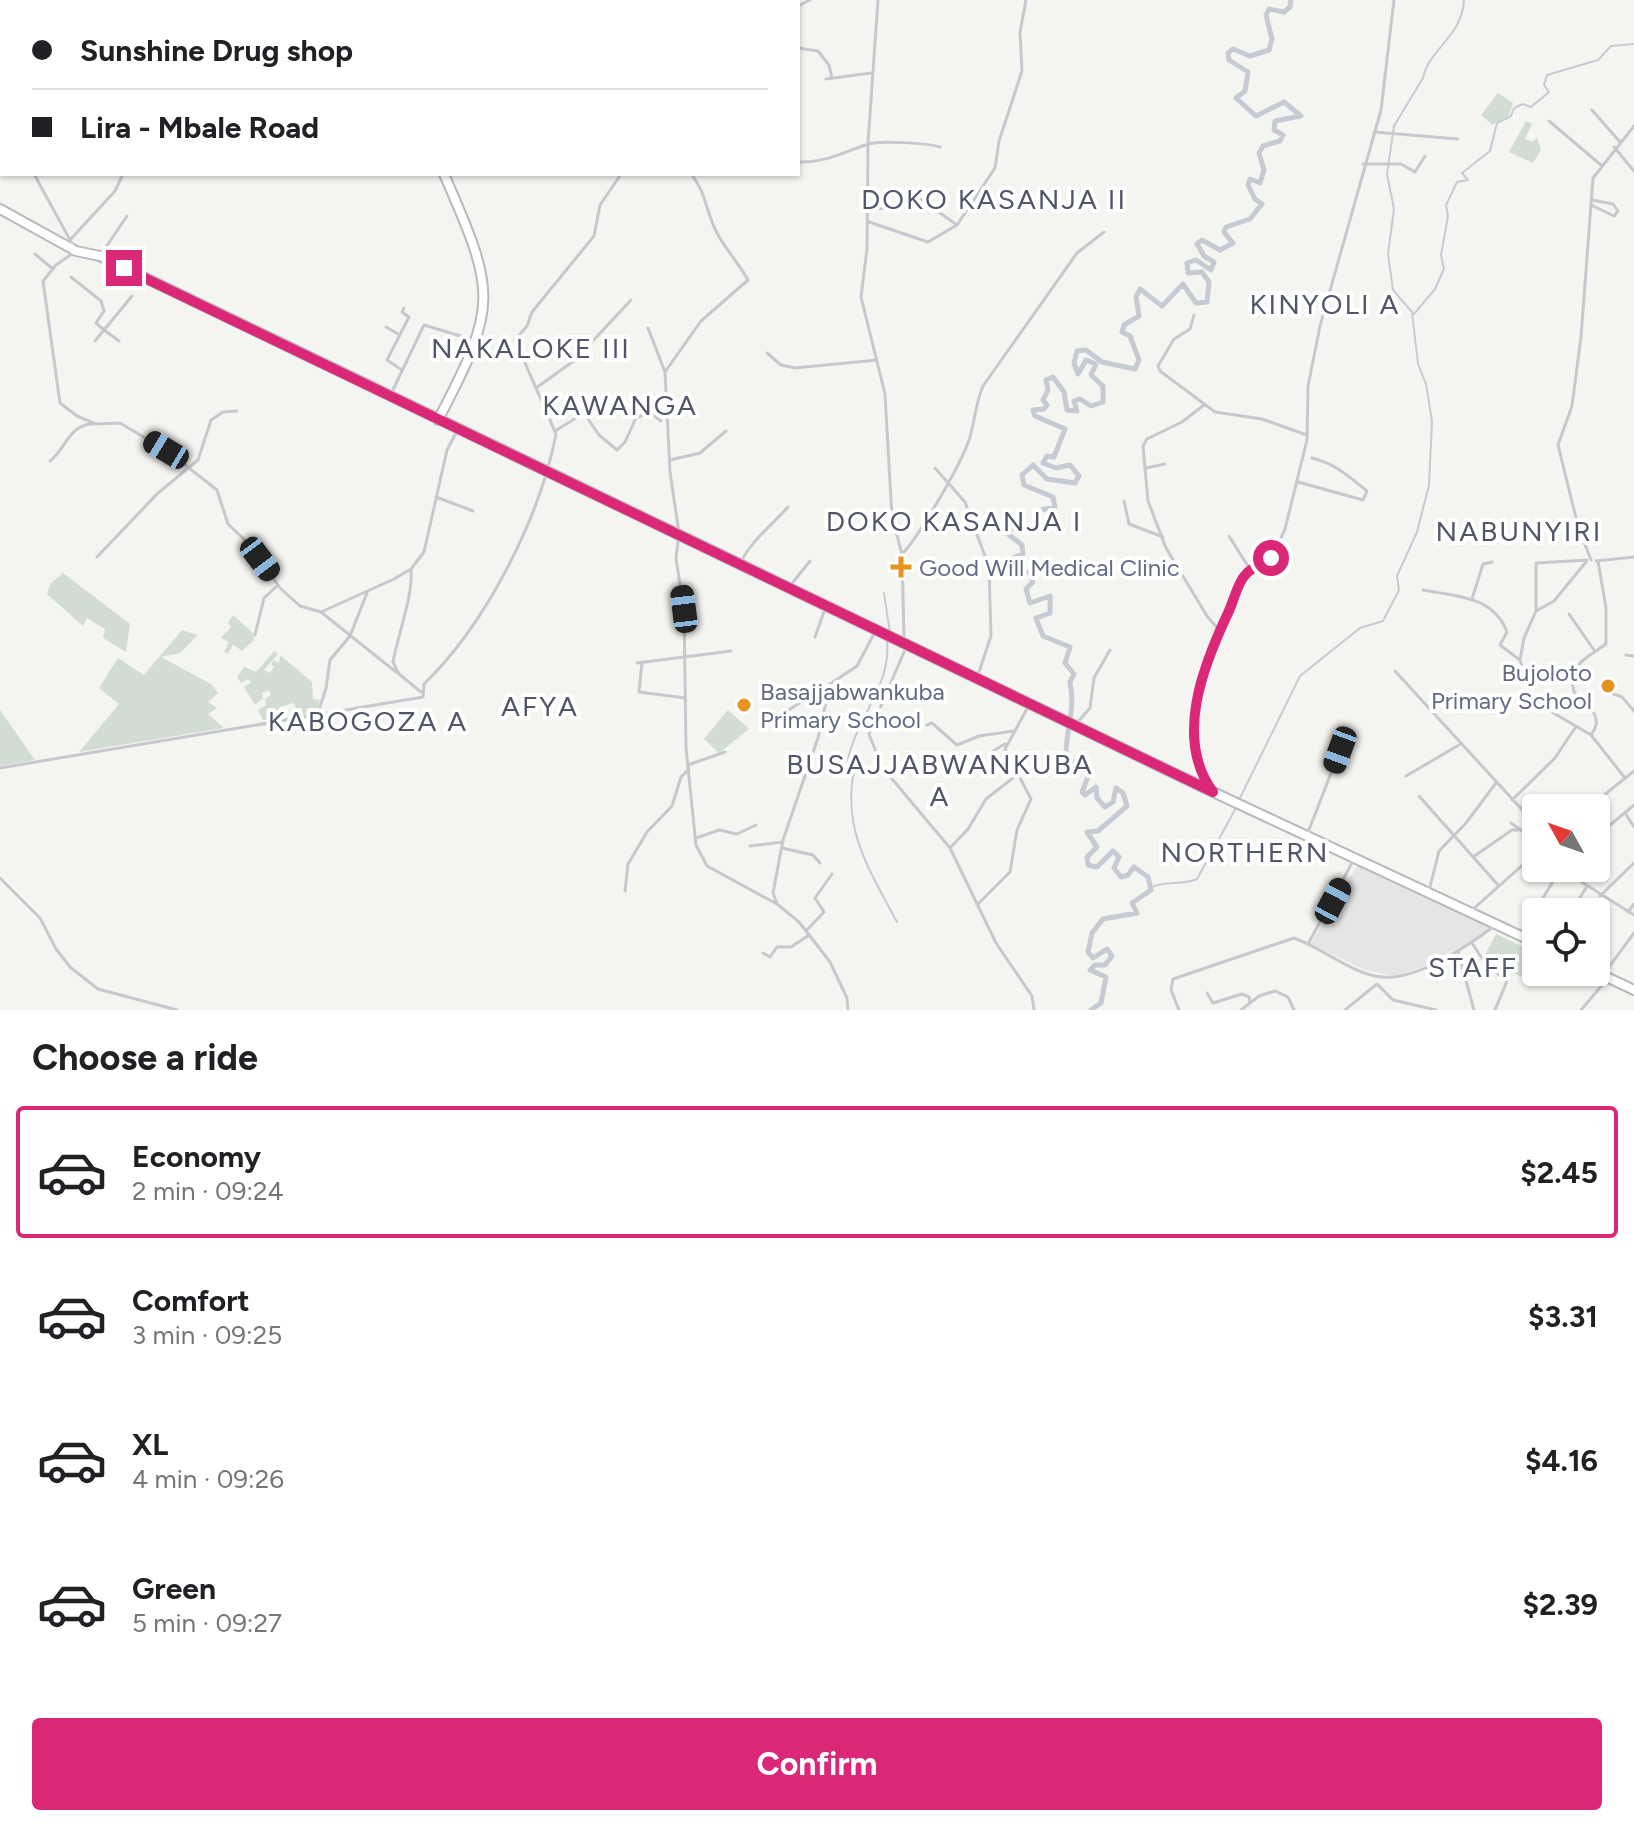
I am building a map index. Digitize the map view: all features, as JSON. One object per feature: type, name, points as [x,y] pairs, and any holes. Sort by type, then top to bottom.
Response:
[{"type":"main road","points":[[438,420],[476,341],[484,310],[482,268],[445,176]]},
{"type":"main road","points":[[0,209],[76,251],[100,256],[457,430],[679,533],[741,566],[1520,936]]},
{"type":"main road","points":[[1610,978],[1634,990]]},
{"type":"street","points":[[878,0],[868,143],[869,222],[861,297],[885,394],[892,517],[902,554],[905,644],[881,699],[869,737],[882,767],[950,848],[1011,968],[1032,996],[1034,1010]]},
{"type":"street","points":[[869,222],[928,242],[957,225],[995,168],[999,141],[1022,71],[1020,32],[1026,0]]},
{"type":"street","points":[[1213,792],[1201,776],[1196,761],[1194,709],[1219,630],[1242,579],[1277,551],[1298,482],[1307,435],[1307,396],[1313,358],[1374,132],[1393,26],[1394,0]]},
{"type":"street","points":[[800,48],[818,51],[829,65],[832,78]]},
{"type":"street","points":[[826,79],[871,73]]},
{"type":"street","points":[[1592,110],[1620,142]]},
{"type":"street","points":[[1549,121],[1601,165]]},
{"type":"street","points":[[1589,560],[1575,518],[1558,445],[1574,391],[1594,176],[1614,147],[1634,126]]},
{"type":"street","points":[[1374,132],[1458,139]]},
{"type":"street","points":[[800,162],[829,160],[868,143],[922,142],[940,147]]},
{"type":"street","points":[[1614,147],[1634,171]]},
{"type":"street","points":[[1363,164],[1406,165],[1415,172],[1425,156]]},
{"type":"street","points":[[35,176],[76,251],[43,281],[57,393],[60,403],[77,416],[96,424]]},
{"type":"street","points":[[70,240],[115,191],[122,176]]},
{"type":"street","points":[[421,692],[483,610],[533,519],[535,500],[546,472],[555,431],[515,340],[527,326],[532,312],[594,236],[600,205],[620,176]]},
{"type":"street","points":[[665,372],[701,321],[748,280],[717,234],[707,215],[702,185],[693,176]]},
{"type":"street","points":[[867,209],[895,209],[920,199],[957,225]]},
{"type":"street","points":[[1592,203],[1613,204],[1618,211],[1614,216],[1592,203]]},
{"type":"street","points":[[100,256],[127,216]]},
{"type":"street","points":[[902,554],[947,484],[969,441],[976,401],[983,386],[1077,253],[1104,232]]},
{"type":"street","points":[[35,254],[53,269]]},
{"type":"street","points":[[71,277],[101,301],[104,311],[96,323],[119,341]]},
{"type":"street","points":[[95,341],[132,296]]},
{"type":"street","points":[[536,388],[575,360],[631,300]]},
{"type":"street","points":[[402,370],[387,360],[409,317],[402,312],[404,308]]},
{"type":"street","points":[[1194,315],[1190,329],[1174,339],[1158,366],[1215,412],[1262,419],[1307,435]]},
{"type":"street","points":[[389,397],[424,325],[476,341]]},
{"type":"street","points":[[386,327],[400,335]]},
{"type":"street","points":[[648,328],[665,372],[670,460],[679,533],[676,559],[684,609],[689,767],[700,858],[707,866],[777,904],[807,933],[830,962],[847,998],[848,1010]]},
{"type":"street","points":[[767,353],[781,365],[795,368],[877,360]]},
{"type":"street","points":[[1204,405],[1182,422],[1144,441],[1148,501],[1163,537],[1207,616],[1219,630]]},
{"type":"street","points":[[97,557],[128,522],[203,452],[211,420],[223,412],[237,411]]},
{"type":"street","points":[[555,431],[584,413],[599,435],[617,450],[636,418],[650,412],[661,421]]},
{"type":"street","points":[[0,768],[423,697],[421,692],[321,612],[300,606],[278,585],[250,545],[228,524],[217,490],[120,423],[86,424],[70,435],[50,461]]},
{"type":"street","points":[[321,612],[411,569],[427,544],[447,450],[457,430]]},
{"type":"street","points":[[670,460],[700,453],[726,431]]},
{"type":"street","points":[[1298,482],[1363,500],[1367,491],[1350,475],[1333,464],[1312,458]]},
{"type":"street","points":[[1146,468],[1165,464]]},
{"type":"street","points":[[935,468],[965,502],[989,567],[991,636],[977,678]]},
{"type":"street","points":[[436,497],[473,511]]},
{"type":"street","points":[[1124,501],[1127,520],[1133,528],[1163,537]]},
{"type":"street","points":[[741,566],[748,548],[760,540],[788,507]]},
{"type":"street","points":[[1229,536],[1251,571]]},
{"type":"street","points":[[1625,778],[1591,735],[1531,699],[1520,660],[1524,638],[1536,611],[1536,563],[1634,557]]},
{"type":"street","points":[[1536,611],[1554,601],[1589,560]]},
{"type":"street","points":[[788,588],[810,561]]},
{"type":"street","points":[[1591,735],[1596,728],[1596,716],[1574,692],[1572,680],[1580,660],[1604,647],[1606,642],[1605,597],[1598,561]]},
{"type":"street","points":[[1472,599],[1483,564],[1492,562]]},
{"type":"street","points":[[399,674],[393,662],[404,608],[413,589],[411,569]]},
{"type":"street","points":[[255,635],[264,598],[278,585]]},
{"type":"street","points":[[317,716],[326,688],[330,660],[350,636],[361,603],[370,590]]},
{"type":"street","points":[[1423,590],[1472,599],[1500,616],[1508,634],[1500,645],[1520,660]]},
{"type":"street","points":[[815,637],[826,606]]},
{"type":"street","points":[[1569,614],[1594,650]]},
{"type":"street","points":[[771,721],[859,664],[876,630]]},
{"type":"street","points":[[1071,724],[1090,708],[1094,678],[1110,650]]},
{"type":"street","points":[[686,698],[639,692],[639,663],[731,651]]},
{"type":"street","points":[[1626,655],[1634,656]]},
{"type":"street","points":[[1395,671],[1459,745],[1522,810]]},
{"type":"street","points":[[777,904],[773,888],[783,842],[818,738],[830,684]]},
{"type":"street","points":[[1611,693],[1622,697],[1634,711]]},
{"type":"street","points":[[1008,758],[992,768],[993,750],[1005,744],[1030,703]]},
{"type":"street","points":[[927,725],[931,723],[957,745],[979,736],[1014,731]]},
{"type":"street","points":[[1512,800],[1555,758],[1575,728]]},
{"type":"street","points":[[977,905],[1004,881],[1013,863],[1017,830],[1031,799],[1008,758],[1005,744]]},
{"type":"street","points":[[1406,776],[1459,745]]},
{"type":"street","points":[[1307,835],[1340,750]]},
{"type":"street","points":[[625,891],[628,864],[653,825],[672,806],[681,777],[689,767],[725,752]]},
{"type":"street","points":[[1605,794],[1634,771]]},
{"type":"street","points":[[950,848],[968,829],[986,799],[1018,774]]},
{"type":"street","points":[[1429,891],[1436,855],[1454,832],[1466,823],[1497,782]]},
{"type":"street","points":[[1419,796],[1498,885]]},
{"type":"street","points":[[1610,825],[1634,805]]},
{"type":"street","points":[[1624,813],[1634,827]]},
{"type":"street","points":[[1511,823],[1522,832]]},
{"type":"street","points":[[696,838],[722,830],[728,835],[737,834],[756,825]]},
{"type":"street","points":[[1473,857],[1512,830],[1519,830]]},
{"type":"street","points":[[750,846],[783,842]]},
{"type":"street","points":[[782,848],[813,855],[820,863]]},
{"type":"street","points":[[1308,944],[1355,858]]},
{"type":"street","points":[[1600,896],[1634,863]]},
{"type":"street","points":[[1471,911],[1522,865]]},
{"type":"street","points":[[763,953],[770,957],[777,947],[791,947],[807,933],[824,912],[815,898],[832,874]]},
{"type":"street","points":[[0,878],[40,918],[56,949],[70,967],[98,989],[177,1010]]},
{"type":"street","points":[[1520,936],[1553,882]]},
{"type":"street","points":[[1579,882],[1634,915]]},
{"type":"street","points":[[1579,898],[1586,887]]},
{"type":"street","points":[[1628,912],[1634,904]]},
{"type":"street","points":[[1179,1010],[1171,990],[1173,979],[1294,938],[1383,977],[1458,952],[1495,925]]},
{"type":"street","points":[[1610,966],[1634,933]]},
{"type":"street","points":[[1472,943],[1485,963],[1507,981],[1495,1010]]},
{"type":"street","points":[[1458,952],[1474,1010]]},
{"type":"street","points":[[1345,1010],[1377,984],[1393,1000],[1436,1010]]},
{"type":"street","points":[[1581,1010],[1600,986]]},
{"type":"street","points":[[1241,1010],[1250,1002],[1275,991],[1288,997],[1294,1010]]},
{"type":"street","points":[[1207,993],[1213,1003],[1242,994],[1249,997],[1250,1002]]},
{"type":"shaded area","points":[[1498,93],[1513,103],[1509,115],[1492,125],[1481,115]]},
{"type":"shaded area","points":[[1526,121],[1532,124],[1525,139],[1533,142],[1537,137],[1541,150],[1533,163],[1509,152]]},
{"type":"shaded area","points":[[63,573],[130,624],[126,652],[103,638],[105,629],[87,618],[83,626],[47,594],[50,584]]},
{"type":"shaded area","points":[[233,615],[253,633],[254,640],[242,651],[233,644],[228,654],[224,652],[229,642],[221,638],[231,627],[228,623]]},
{"type":"shaded area","points":[[182,630],[198,635],[180,653],[161,657],[211,684],[218,693],[208,702],[217,708],[208,714],[224,728],[79,752],[119,704],[99,688],[118,658],[144,675]]},
{"type":"shaded area","points":[[274,651],[278,654],[264,670],[270,673],[274,667],[271,664],[274,660],[279,663],[280,655],[312,682],[313,699],[320,700],[316,713],[303,715],[302,708],[296,709],[294,703],[279,707],[282,717],[263,720],[258,710],[266,705],[265,699],[271,695],[269,690],[262,693],[263,698],[255,705],[244,687],[251,682],[248,679],[241,683],[237,677],[244,667],[256,672]]},
{"type":"shaded area","points":[[0,710],[35,760],[0,766]]},
{"type":"shaded area","points":[[728,710],[749,729],[719,753],[704,739]]},
{"type":"shaded area","points":[[1360,861],[1489,927],[1476,939],[1423,967],[1394,976],[1365,970],[1310,944]]},
{"type":"shaded area","points":[[1496,934],[1522,946],[1522,975],[1521,977],[1483,958]]},
{"type":"waterway","points":[[1091,1010],[1101,1003],[1106,977],[1090,970],[1095,965],[1105,965],[1112,956],[1107,949],[1093,958],[1088,952],[1092,933],[1103,919],[1137,913],[1132,903],[1151,890],[1148,877],[1134,867],[1128,875],[1121,877],[1114,868],[1119,857],[1113,851],[1097,867],[1088,865],[1087,857],[1097,847],[1087,832],[1098,831],[1127,806],[1123,793],[1116,788],[1113,802],[1105,807],[1097,798],[1096,787],[1085,795],[1082,792],[1091,769],[1066,759],[1072,702],[1070,682],[1074,674],[1065,663],[1070,647],[1043,636],[1036,618],[1050,613],[1050,596],[1030,603],[1026,589],[1033,582],[1030,573],[1011,569],[1010,559],[1023,554],[1022,545],[1008,534],[1013,525],[1033,528],[1038,522],[1037,511],[1055,507],[1053,497],[1024,485],[1022,475],[1033,465],[1047,479],[1075,483],[1079,476],[1070,465],[1056,468],[1043,463],[1047,456],[1054,457],[1065,429],[1035,416],[1033,410],[1044,409],[1047,405],[1043,400],[1048,390],[1046,380],[1053,377],[1064,392],[1067,410],[1077,411],[1074,401],[1080,399],[1091,406],[1103,402],[1103,386],[1091,375],[1096,364],[1086,360],[1078,374],[1074,363],[1077,351],[1086,350],[1102,362],[1135,369],[1139,360],[1130,336],[1122,332],[1124,325],[1139,316],[1136,297],[1140,289],[1162,306],[1183,284],[1196,303],[1207,302],[1209,282],[1202,272],[1188,273],[1187,263],[1196,260],[1211,270],[1214,262],[1204,256],[1197,244],[1202,240],[1220,250],[1233,243],[1224,232],[1226,227],[1250,219],[1262,204],[1255,199],[1248,185],[1250,179],[1260,183],[1264,170],[1259,153],[1263,146],[1280,141],[1283,135],[1274,130],[1275,121],[1301,116],[1284,102],[1256,116],[1236,98],[1245,91],[1248,72],[1229,60],[1228,53],[1233,49],[1250,56],[1269,50],[1272,39],[1266,15],[1269,9],[1284,12],[1290,7],[1291,0]]},
{"type":"waterway","points":[[1239,800],[1300,676],[1360,628],[1383,621],[1399,590],[1397,576],[1417,532],[1429,485],[1432,421],[1426,384],[1418,364],[1412,312],[1393,290],[1388,254],[1394,209],[1387,174],[1394,126],[1431,59],[1457,24],[1464,0]]},
{"type":"waterway","points":[[1414,314],[1435,289],[1444,269],[1441,255],[1448,216],[1446,205],[1457,182],[1468,180],[1462,173],[1490,151],[1497,123],[1511,116],[1514,108],[1523,104],[1531,107],[1549,92],[1544,85],[1547,75],[1598,60],[1611,46],[1634,44]]},
{"type":"waterway","points":[[884,593],[890,633]]},
{"type":"waterway","points":[[887,640],[884,673],[857,733],[847,765],[854,770],[851,792],[855,831],[868,867],[897,922]]},
{"type":"waterway","points":[[1006,688],[1018,694]]},
{"type":"waterway","points":[[1150,888],[1197,879],[1237,806]]},
{"type":"place","name":"Good Will Medical Clinic","points":[[901,567]]},
{"type":"place","name":"Bujoloto Primary School","points":[[1608,686]]},
{"type":"place","name":"Basajjabwankuba Primary School","points":[[744,705]]},
{"type":"district","name":"DOKO KASANJA II","points":[[994,199]]},
{"type":"district","name":"KINYOLI A","points":[[1325,304]]},
{"type":"district","name":"NAKALOKE III","points":[[531,348]]},
{"type":"district","name":"KAWANGA","points":[[620,405]]},
{"type":"district","name":"DOKO KASANJA I","points":[[954,521]]},
{"type":"district","name":"NABUNYIRI","points":[[1519,531]]},
{"type":"district","name":"AFYA","points":[[540,706]]},
{"type":"district","name":"KABOGOZA A","points":[[368,721]]},
{"type":"district","name":"BUSAJJABWANKUBA A","points":[[940,780]]},
{"type":"district","name":"NORTHERN","points":[[1245,852]]},
{"type":"district","name":"STAFF","points":[[1473,967]]},
{"type":"route","points":[[124,268],[1213,792],[1201,776],[1196,761],[1194,704],[1219,630],[1242,579],[1250,570],[1271,558]]}]
